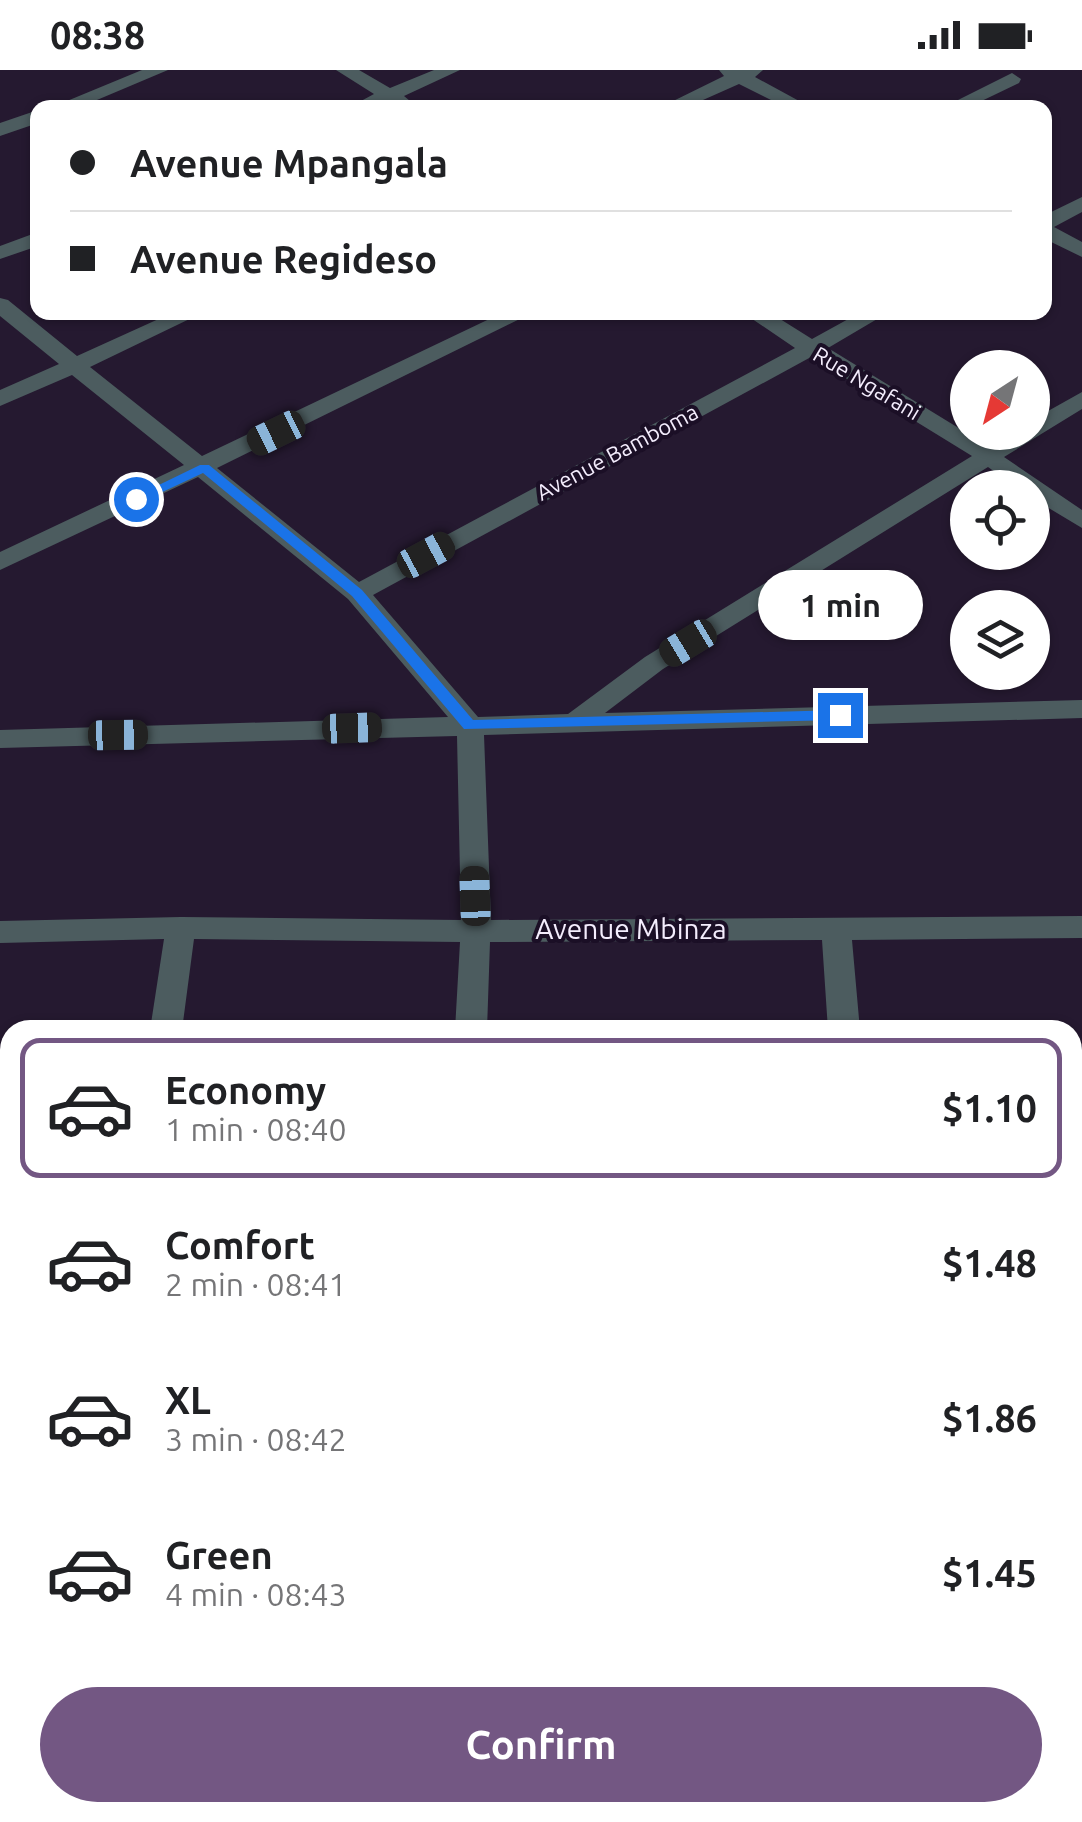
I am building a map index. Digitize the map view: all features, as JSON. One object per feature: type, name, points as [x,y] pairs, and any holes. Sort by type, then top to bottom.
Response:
[{"type":"street","points":[[80,100],[158,70]]},
{"type":"street","points":[[345,70],[399,100]]},
{"type":"street","points":[[375,100],[451,70]]},
{"type":"street","points":[[684,100],[739,72],[789,100]]},
{"type":"street","points":[[968,100],[1012,79]]},
{"type":"street","points":[[0,130],[30,119]]},
{"type":"street","points":[[1052,223],[1082,203]]},
{"type":"street","points":[[1052,232],[1082,250]]},
{"type":"street","points":[[0,253],[30,241]]},
{"type":"street","points":[[0,305],[357,593],[470,725],[476,930],[472,1020]]},
{"type":"street","points":[[0,399],[174,320]]},
{"type":"street","points":[[0,562],[205,468],[507,320]]},
{"type":"street","name":"Rue Ngafani","points":[[765,320],[988,457],[1082,520]]},
{"type":"street","name":"Avenue Bamboma","points":[[357,593],[863,320]]},
{"type":"street","points":[[1050,419],[1082,399]]},
{"type":"street","points":[[578,721],[654,663],[999,450]]},
{"type":"street","points":[[0,739],[1082,710]]},
{"type":"street","name":"Avenue Mbinza","points":[[0,932],[1082,926]]},
{"type":"street","points":[[167,1020],[181,928]]},
{"type":"street","points":[[836,928],[843,1020]]},
{"type":"route","points":[[136,499],[205,468],[357,593],[470,725],[840,715]]}]
